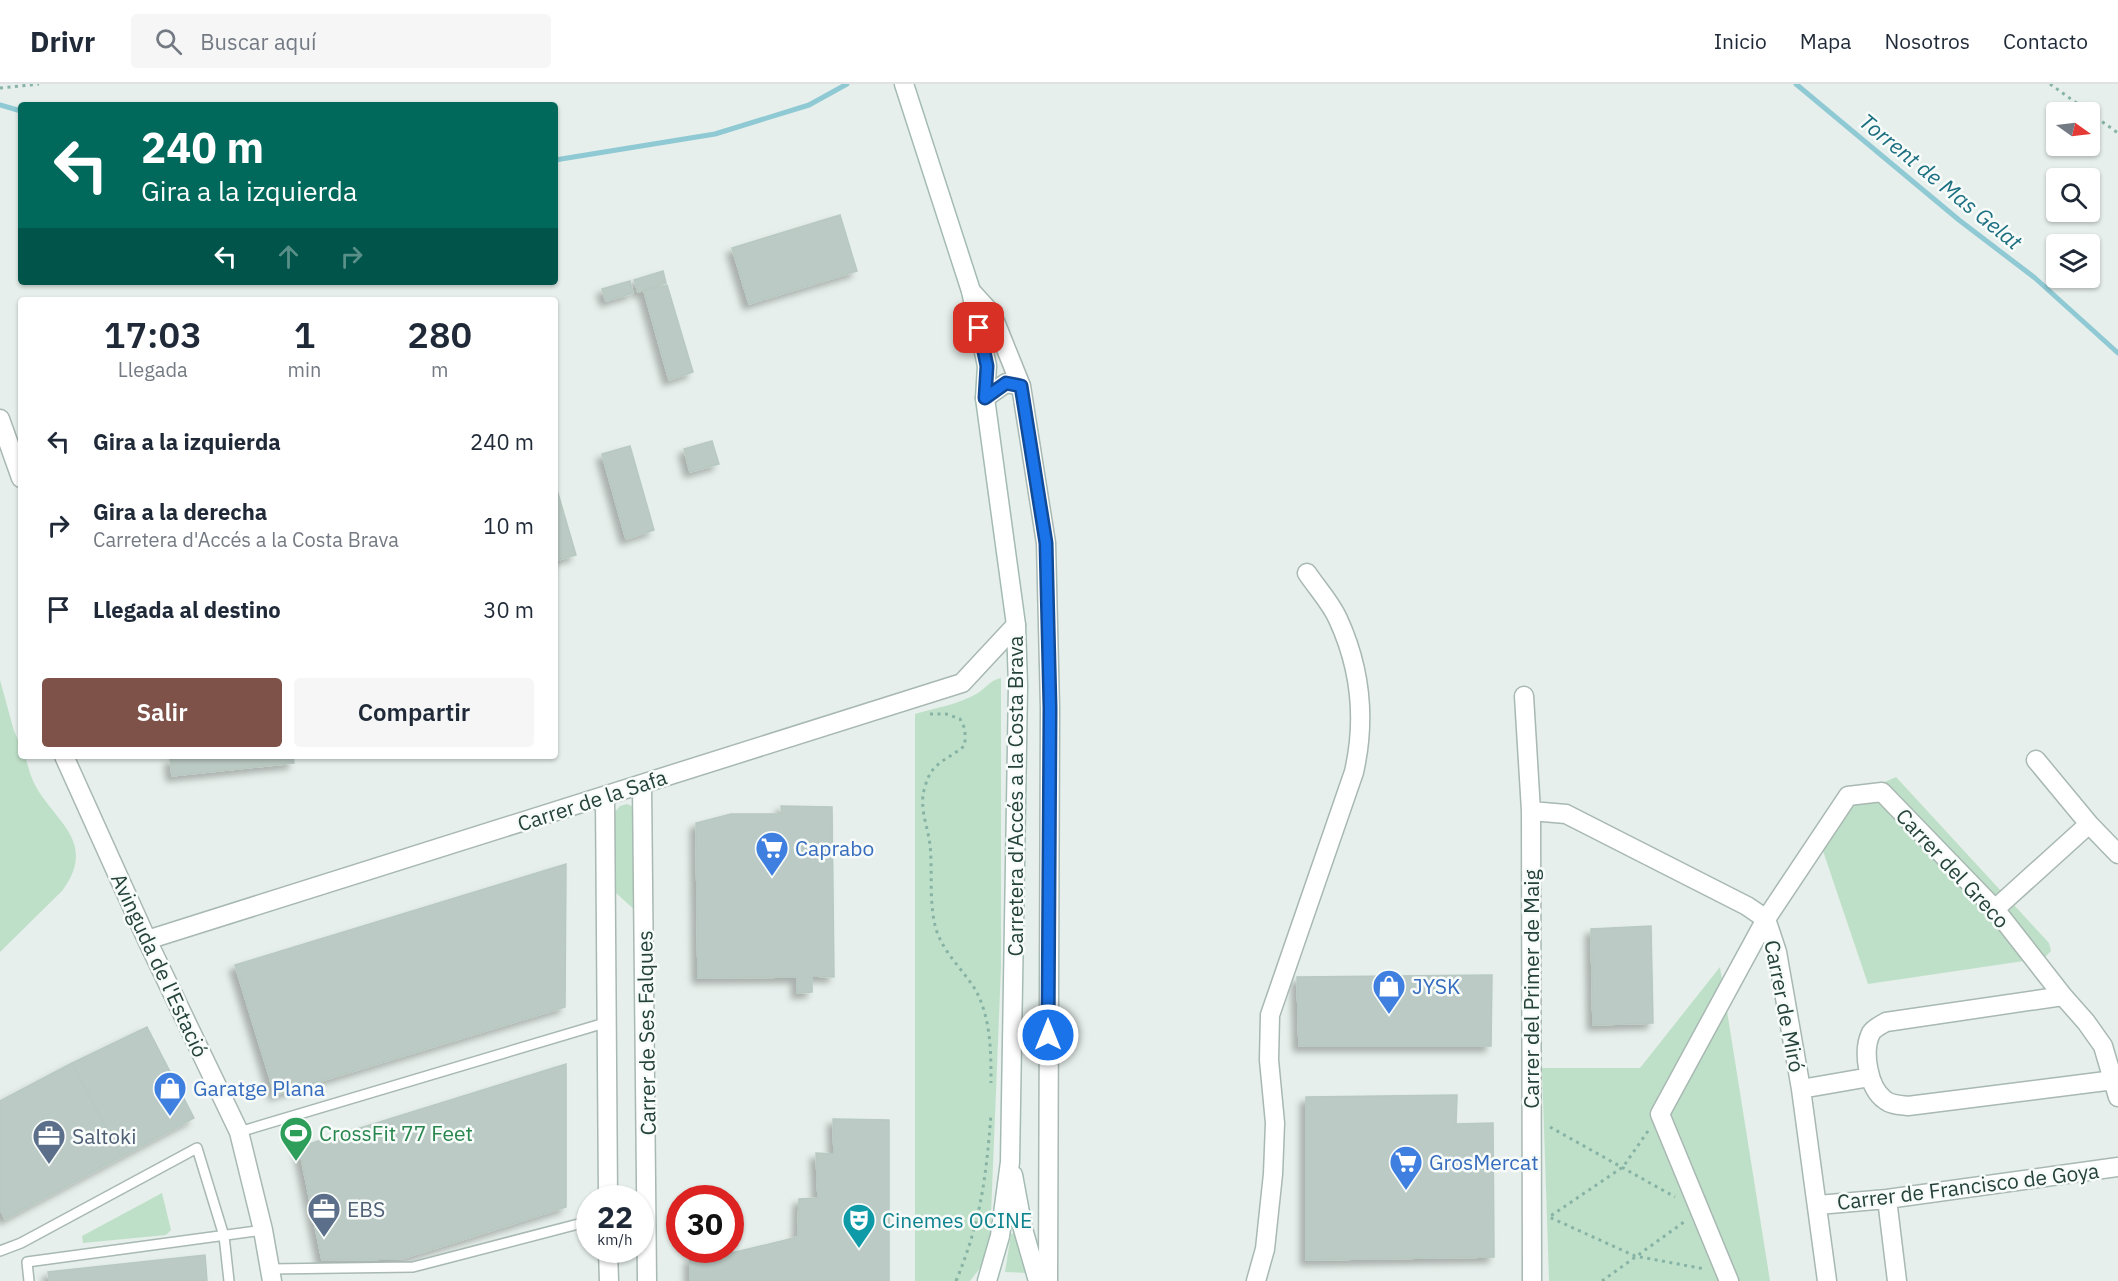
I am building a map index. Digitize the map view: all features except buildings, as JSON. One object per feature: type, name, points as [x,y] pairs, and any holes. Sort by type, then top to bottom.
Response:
[{"type":"street","name":"Carretera d'Accés a la Costa Brava","points":[[903,84],[970,291],[987,366],[985,398],[1016,625],[1018,686],[1010,1162],[1000,1236],[987,1281]]},
{"type":"street","points":[[970,291],[992,314],[1021,386],[1046,543],[1050,708],[1048,1281]]},
{"type":"street","points":[[985,398],[1006,383],[1021,386]]},
{"type":"street","points":[[0,419],[18,470]]},
{"type":"street","points":[[1256,1281],[1265,1249],[1273,1174],[1275,1122],[1269,1060],[1270,1014],[1354,772],[1361,742],[1359,682],[1338,618],[1307,573]]},
{"type":"street","name":"Carrer de la Safa","points":[[147,940],[962,683],[1016,625]]},
{"type":"street","name":"Carrer del Primer de Maig","points":[[1524,696],[1531,811],[1532,1281]]},
{"type":"street","name":"Avinguda de l'Estació","points":[[65,759],[147,940],[238,1132],[263,1230],[271,1275]]},
{"type":"street","points":[[2036,760],[2089,824],[2118,854]]},
{"type":"street","name":"Carrer de Ses Falques","points":[[642,784],[647,1281]]},
{"type":"street","name":"Carrer del Greco","points":[[1766,919],[1848,796],[1882,792],[1995,909],[2103,1046],[2116,1089]]},
{"type":"street","name":"Carrer de Ses Falques","points":[[605,797],[608,1185]]},
{"type":"street","name":"Carrer de Miró","points":[[1531,811],[1566,814],[1747,906],[1766,919],[1777,952],[1801,1089],[1827,1281]]},
{"type":"street","points":[[1995,909],[2089,824]]},
{"type":"street","points":[[1727,1277],[1660,1114],[1766,919]]},
{"type":"street","points":[[2063,996],[1887,1022],[1872,1031],[1867,1046],[1870,1077],[1884,1100],[1908,1106],[2116,1089]]},
{"type":"street","points":[[1801,1089],[1870,1077]]},
{"type":"street","name":"Carretera d'Accés a la Costa Brava","points":[[1010,1162],[1023,1229],[1038,1281]]},
{"type":"street","name":"Carrer de Francisco de Goya","points":[[1818,1205],[1887,1199],[2118,1167]]},
{"type":"street","points":[[1887,1199],[1897,1281]]},
{"type":"street","points":[[608,1263],[609,1281]]},
{"type":"lane","points":[[238,1132],[608,1022]]},
{"type":"lane","points":[[0,1251],[21,1243],[197,1148],[224,1236],[229,1281]]},
{"type":"lane","points":[[271,1275],[413,1267],[576,1225]]},
{"type":"lane","points":[[27,1262],[263,1230]]},
{"type":"lane","points":[[21,1243],[27,1262],[29,1281]]},
{"type":"path","points":[[0,88],[39,84]]},
{"type":"path","points":[[2050,84],[2074,102]]},
{"type":"path","points":[[2100,121],[2118,133]]},
{"type":"path","points":[[930,714],[946,714],[960,719],[965,729],[965,745],[953,756],[938,763],[929,775],[923,794],[923,813],[930,843],[932,906],[938,932],[952,959],[975,989],[985,1012],[990,1040],[991,1092]]},
{"type":"path","points":[[956,1281],[970,1246],[981,1206],[991,1103]]},
{"type":"path","points":[[1660,1114],[1623,1167],[1549,1217],[1635,1256],[1727,1277]]},
{"type":"path","points":[[1545,1125],[1700,1212],[1602,1281]]},
{"type":"green space","points":[[1001,678],[1001,967],[990,1240],[981,1267],[970,1281],[915,1281],[915,714],[963,700]]},
{"type":"green space","points":[[0,680],[18,740],[18,759],[26,759],[33,780],[42,796],[69,832],[76,858],[72,874],[62,891],[0,952]]},
{"type":"green space","points":[[1896,777],[2049,943],[2051,951],[2044,958],[1868,984],[1823,851],[1860,793]]},
{"type":"green space","points":[[627,804],[634,807],[638,913],[616,893],[614,813],[620,806]]},
{"type":"green space","points":[[1720,967],[1770,1281],[1549,1281],[1542,1068],[1640,1068]]},
{"type":"green space","points":[[162,1193],[171,1230],[166,1235],[83,1243],[82,1236]]},
{"type":"green space","points":[[1016,1233],[1028,1273],[1005,1272],[1011,1234]]},
{"type":"waterway","name":"Torrent de Mas Gelat","points":[[558,160],[715,134],[809,105],[847,84]]},
{"type":"waterway","name":"Torrent de Mas Gelat","points":[[1796,84],[1959,220],[2035,278],[2118,353]]},
{"type":"waterway","points":[[0,105],[18,110]]},
{"type":"place","name":"Caprabo","points":[[772,877]]},
{"type":"place","name":"JYSK","points":[[1389,1015]]},
{"type":"place","name":"Garatge Plana","points":[[170,1117]]},
{"type":"place","name":"CrossFit 77 Feet","points":[[296,1162]]},
{"type":"place","name":"Saltoki","points":[[49,1165]]},
{"type":"place","name":"GrosMercat","points":[[1406,1191]]},
{"type":"place","name":"EBS","points":[[324,1238]]},
{"type":"place","name":"Cinemes OCINE","points":[[859,1249]]},
{"type":"route","points":[[979,328],[987,366],[985,398],[1006,383],[1021,386],[1046,543],[1050,708],[1048,1035]]}]
